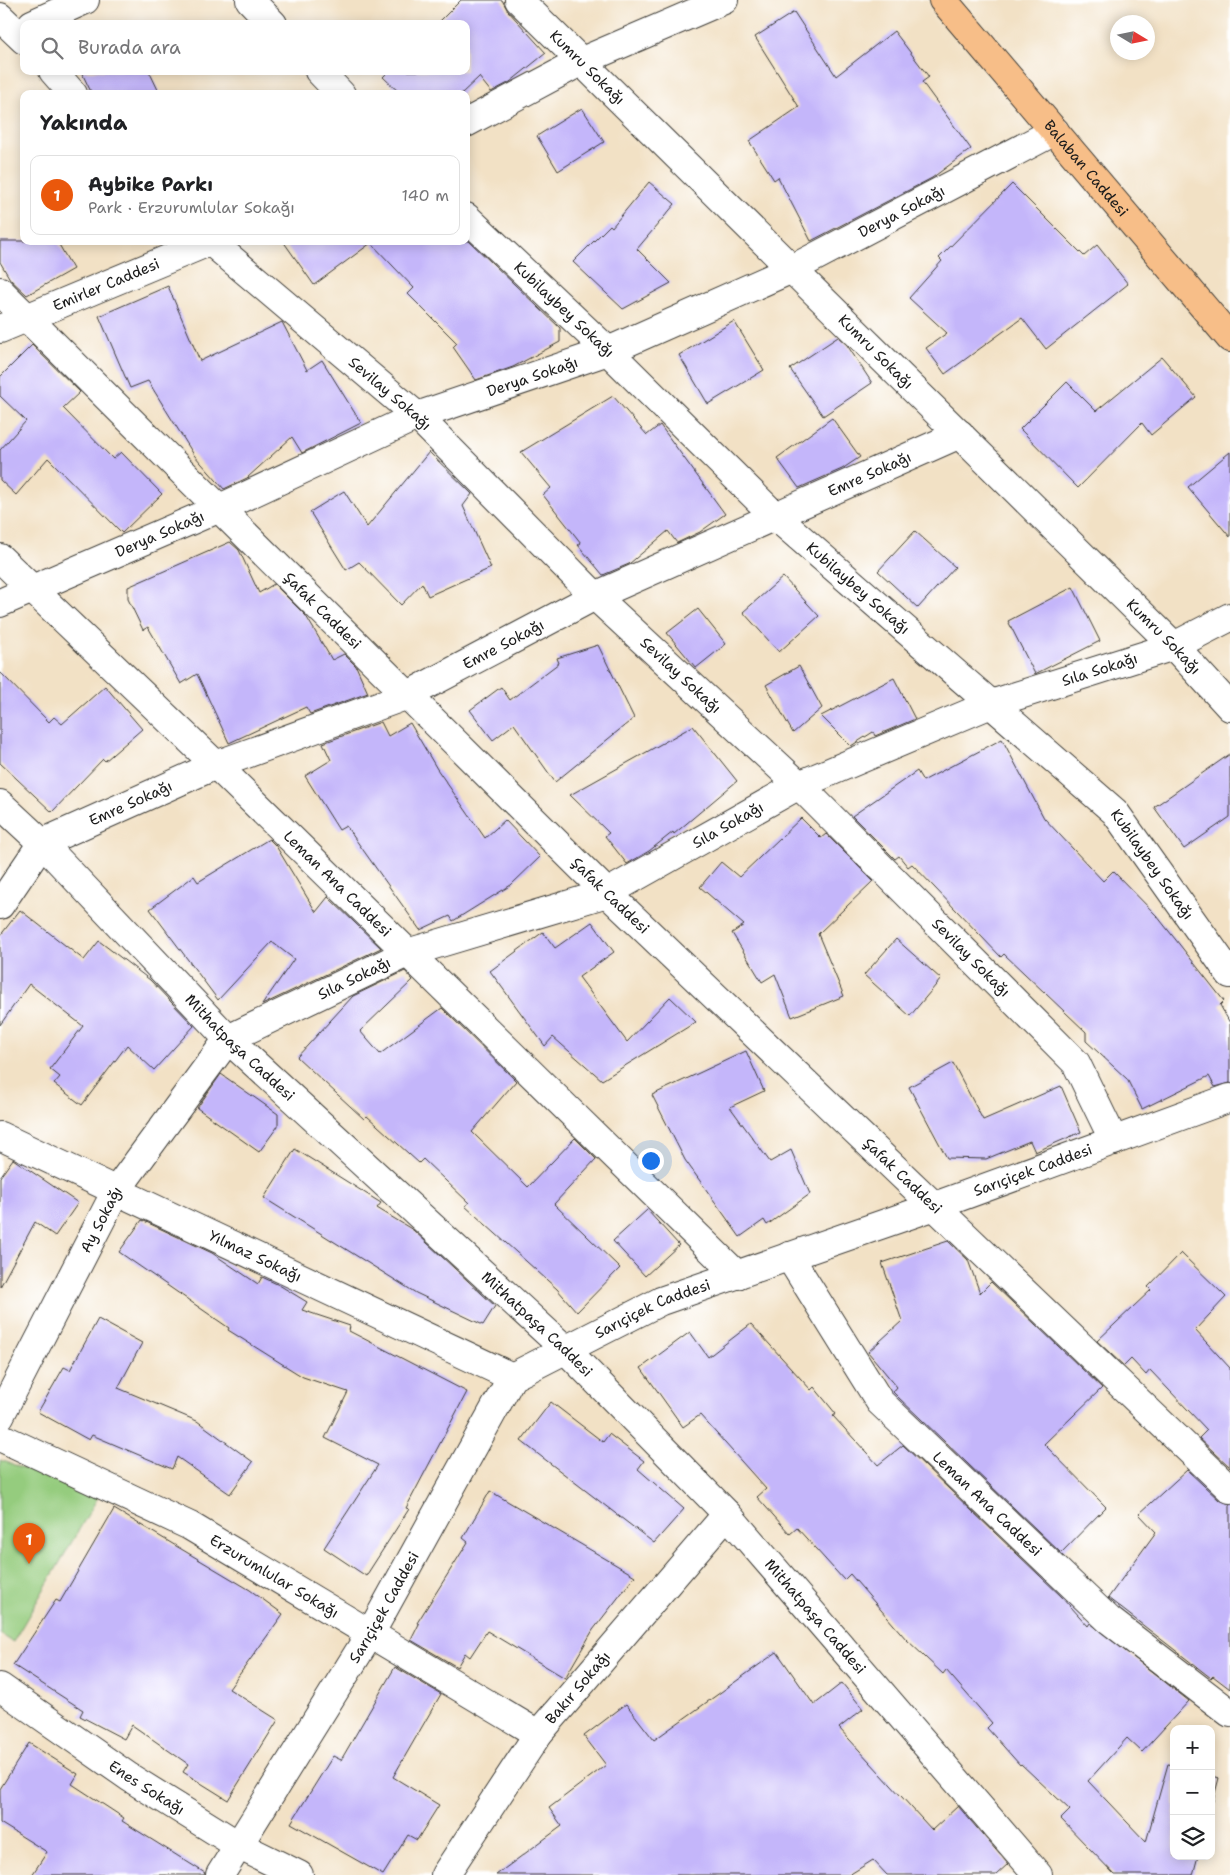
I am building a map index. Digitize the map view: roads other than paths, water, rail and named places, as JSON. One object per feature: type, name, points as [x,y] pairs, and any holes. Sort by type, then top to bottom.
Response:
[{"type":"main road","name":"Balaban Caddesi","points":[[943,0],[1230,338]]},
{"type":"street","points":[[38,20],[86,0]]},
{"type":"street","points":[[250,0],[269,20]]},
{"type":"street","name":"Kumru Sokağı","points":[[519,0],[1174,646],[1230,707]]},
{"type":"street","points":[[470,121],[582,61],[724,0]]},
{"type":"street","points":[[57,75],[70,90]]},
{"type":"street","points":[[323,75],[337,90]]},
{"type":"street","name":"Derya Sokağı","points":[[0,602],[220,508],[417,416],[608,351],[792,269],[1054,131]]},
{"type":"street","name":"Kubilaybey Sokağı","points":[[470,221],[608,351],[775,516],[1115,812],[1230,974]]},
{"type":"street","name":"Emirler Caddesi","points":[[0,329],[27,316],[201,245]]},
{"type":"street","name":"Sevilay Sokağı","points":[[216,245],[417,416],[595,596],[799,785],[1076,1063],[1114,1141]]},
{"type":"street","name":"Şafak Caddesi","points":[[0,291],[607,893],[1230,1489]]},
{"type":"street","name":"Emre Sokağı","points":[[42,844],[216,765],[408,694],[595,596],[960,434]]},
{"type":"street","name":"Leman Ana Caddesi","points":[[0,558],[216,765],[737,1274]]},
{"type":"street","name":"Sıla Sokağı","points":[[228,1039],[407,953],[607,893],[799,785],[991,704],[1174,646],[1230,617]]},
{"type":"street","name":"Mithatpaşa Caddesi","points":[[0,804],[42,844],[228,1039],[565,1349],[727,1514],[1038,1875]]},
{"type":"street","points":[[0,905],[42,844]]},
{"type":"street","name":"Ay Sokağı","points":[[0,1416],[116,1191],[228,1039]]},
{"type":"street","name":"Sarıçiçek Caddesi","points":[[220,1875],[370,1634],[512,1377],[662,1301],[935,1206],[1230,1098]]},
{"type":"street","name":"Yılmaz Sokağı","points":[[0,1136],[512,1377]]},
{"type":"street","name":"Leman Ana Caddesi","points":[[789,1256],[880,1402],[1109,1620],[1230,1712]]},
{"type":"street","name":"Erzurumlular Sokağı","points":[[0,1437],[190,1526],[538,1734]]},
{"type":"street","name":"Bakır Sokağı","points":[[445,1875],[538,1734],[727,1514]]},
{"type":"street","name":"Enes Sokağı","points":[[0,1687],[129,1777],[238,1845],[299,1875]]},
{"type":"place","name":"Aybike Parkı","points":[[29,1564]]}]
